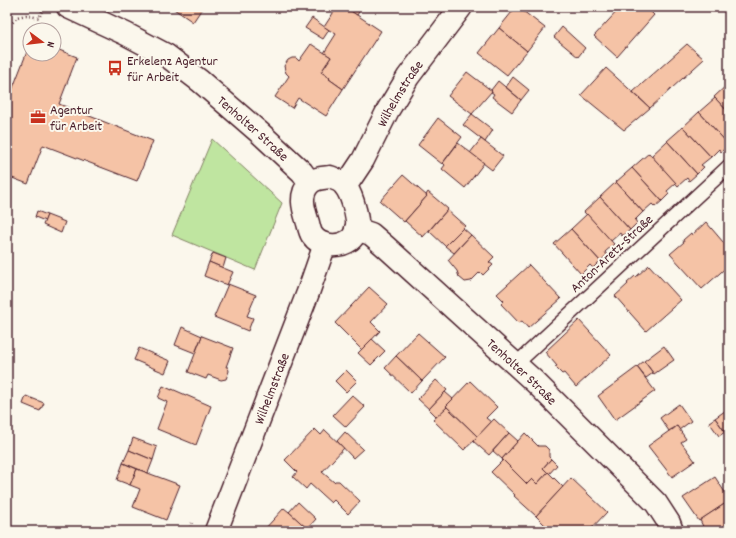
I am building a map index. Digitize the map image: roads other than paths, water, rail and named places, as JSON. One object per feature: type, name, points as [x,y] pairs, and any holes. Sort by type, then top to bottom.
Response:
[{"type":"street","name":"Tenholter Straße","points":[[68,7],[126,34],[166,55],[200,81],[260,133],[302,172],[310,183]]},
{"type":"street","name":"Wilhelmstraße","points":[[345,185],[363,160],[388,110],[408,77],[461,7]]},
{"type":"street","points":[[330,177],[339,180],[345,185],[351,196],[357,221],[356,229],[352,238],[344,244],[335,246],[318,242],[312,234],[302,204],[304,192],[310,183],[319,178],[330,177]]},
{"type":"street","name":"Tenholter Straße","points":[[356,229],[371,234],[386,246],[535,382],[656,503],[665,528]]},
{"type":"street","name":"Wilhelmstraße","points":[[216,531],[309,290],[325,244]]},
{"type":"lane","name":"Anton-Aretz-Straße","points":[[515,365],[729,166]]},
{"type":"place","name":"Erkelenz Agentur für Arbeit","points":[[115,68]]},
{"type":"place","name":"Agentur für Arbeit","points":[[38,117]]}]
